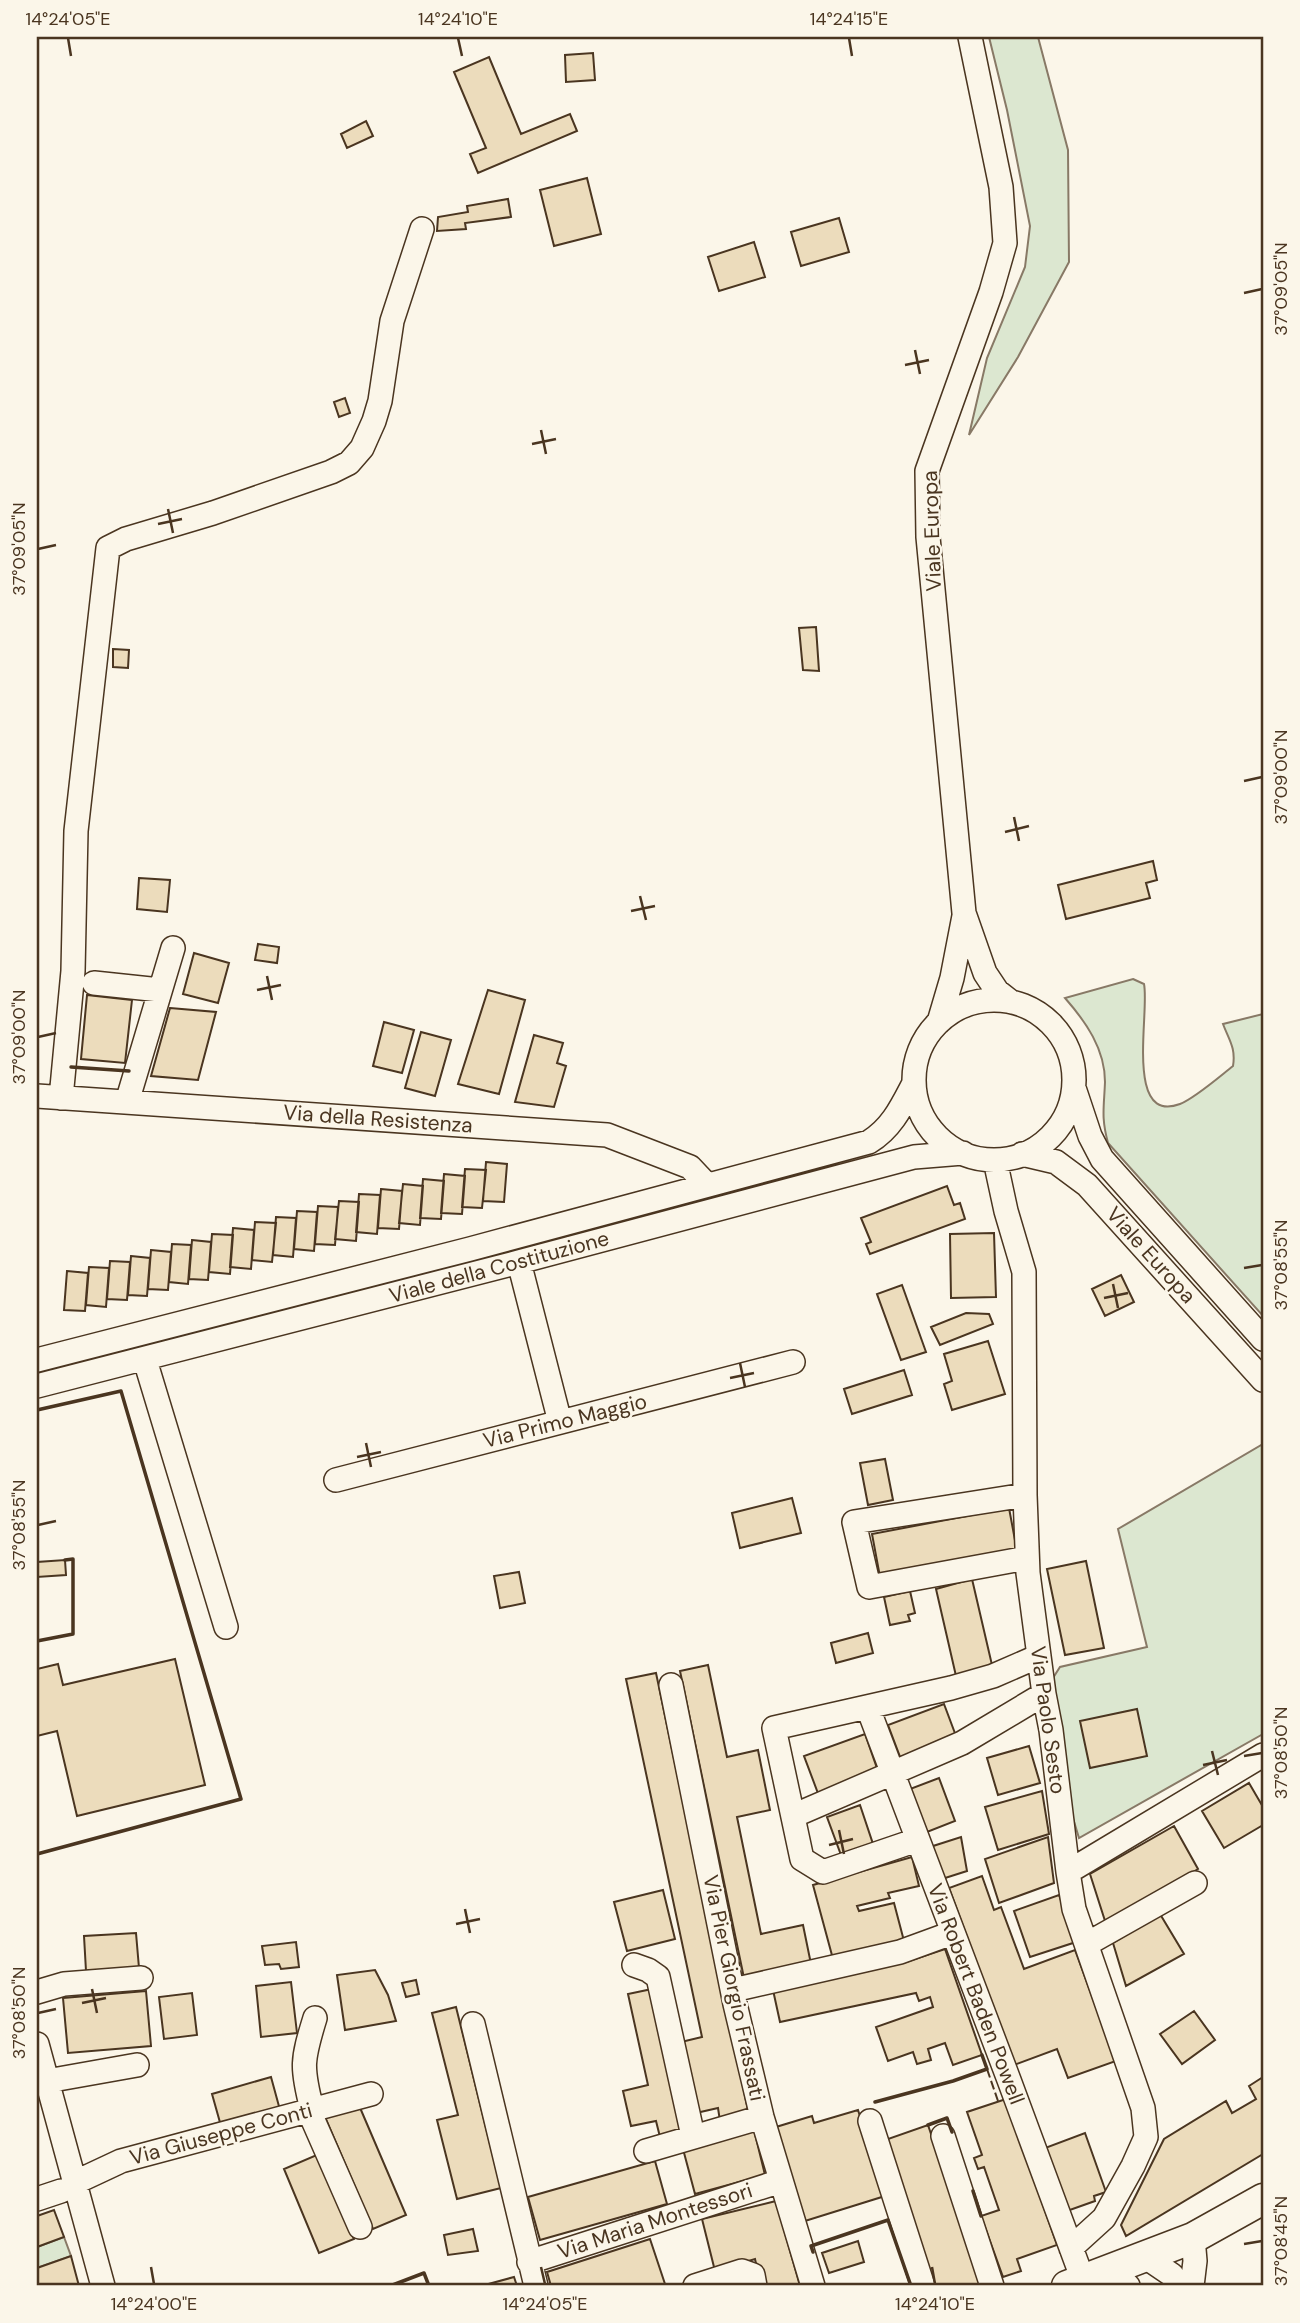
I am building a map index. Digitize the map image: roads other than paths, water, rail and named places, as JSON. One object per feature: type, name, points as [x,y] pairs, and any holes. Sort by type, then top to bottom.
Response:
[{"type":"main road","points":[[1095,2281],[1193,2238],[1263,2199]]},
{"type":"street","name":"Viale Europa","points":[[970,37],[1001,187],[1005,243],[991,292],[927,471],[928,537],[964,913],[985,973],[997,991],[1011,1002]]},
{"type":"street","points":[[61,1098],[74,971],[76,831],[108,548],[126,539],[213,513],[331,472],[349,463],[362,448],[377,411],[392,321],[422,229]]},
{"type":"street","name":"Viale Europa","points":[[939,1022],[952,978],[964,913]]},
{"type":"street","points":[[127,1102],[173,947]]},
{"type":"street","points":[[94,983],[160,990]]},
{"type":"street","points":[[980,1001],[1011,1002],[1033,1010],[1052,1024],[1066,1043],[1073,1065],[1074,1088],[1069,1110],[1058,1129],[1042,1144],[1022,1154],[995,1160],[978,1158],[947,1144],[934,1132],[924,1117],[917,1101],[914,1083],[917,1060],[925,1040],[939,1022],[958,1009],[980,1001]]},
{"type":"street","name":"Viale della Costituzione","points":[[37,1360],[470,1249],[869,1142],[891,1124],[914,1083]]},
{"type":"street","name":"Viale Europa","points":[[1074,1088],[1090,1136],[1102,1159],[1263,1339]]},
{"type":"street","name":"Via della Resistenza","points":[[37,1096],[607,1135],[690,1167],[706,1184]]},
{"type":"street","name":"Viale della Costituzione","points":[[37,1387],[914,1157],[963,1153]]},
{"type":"street","name":"Viale Europa","points":[[1022,1154],[1056,1162],[1087,1185],[1263,1380]]},
{"type":"street","name":"Via Paolo Sesto","points":[[995,1160],[1006,1211],[1024,1272],[1027,1558],[1068,1872],[1074,1909],[1143,2108],[1146,2137],[1104,2218],[1070,2248]]},
{"type":"street","points":[[519,1262],[560,1422]]},
{"type":"street","points":[[145,1360],[226,1627]]},
{"type":"street","name":"Via Primo Maggio","points":[[336,1480],[793,1362]]},
{"type":"street","points":[[1025,1495],[854,1522],[869,1587],[1027,1558]]},
{"type":"street","points":[[917,1840],[823,1872],[802,1858],[774,1728],[868,1708],[993,1676],[1039,1656]]},
{"type":"street","name":"Via Pier Giorgio Frassati","points":[[671,1685],[762,2118],[813,2286]]},
{"type":"street","points":[[793,1816],[961,1743],[1044,1694]]},
{"type":"street","name":"Via Robert Baden Powell","points":[[868,1708],[1070,2248],[1095,2281]]},
{"type":"street","points":[[1068,1872],[1263,1755]]},
{"type":"street","points":[[1087,1944],[1195,1883]]},
{"type":"street","points":[[733,1990],[900,1952],[952,1933]]},
{"type":"street","points":[[634,1965],[648,1969],[658,1976],[693,2136]]},
{"type":"street","points":[[37,1992],[64,1984],[141,1978]]},
{"type":"street","points":[[315,2018],[303,2064],[304,2079],[311,2110],[360,2227]]},
{"type":"street","points":[[473,2024],[536,2286]]},
{"type":"street","points":[[37,2044],[47,2081],[86,2286]]},
{"type":"street","points":[[47,2081],[137,2064]]},
{"type":"street","name":"Via Giuseppe Conti","points":[[37,2199],[121,2161],[372,2094]]},
{"type":"street","points":[[37,2103],[103,2286]]},
{"type":"street","points":[[646,2151],[762,2118]]},
{"type":"street","points":[[870,2122],[923,2286]]},
{"type":"street","points":[[943,2136],[992,2286]]},
{"type":"street","name":"Via Maria Montessori","points":[[529,2262],[780,2181]]},
{"type":"street","points":[[1192,2286],[1193,2238]]},
{"type":"street","points":[[1153,2286],[1155,2255]]},
{"type":"street","points":[[1155,2255],[1172,2274],[1177,2286]]},
{"type":"street","points":[[695,2286],[742,2271],[753,2275],[755,2286]]}]
